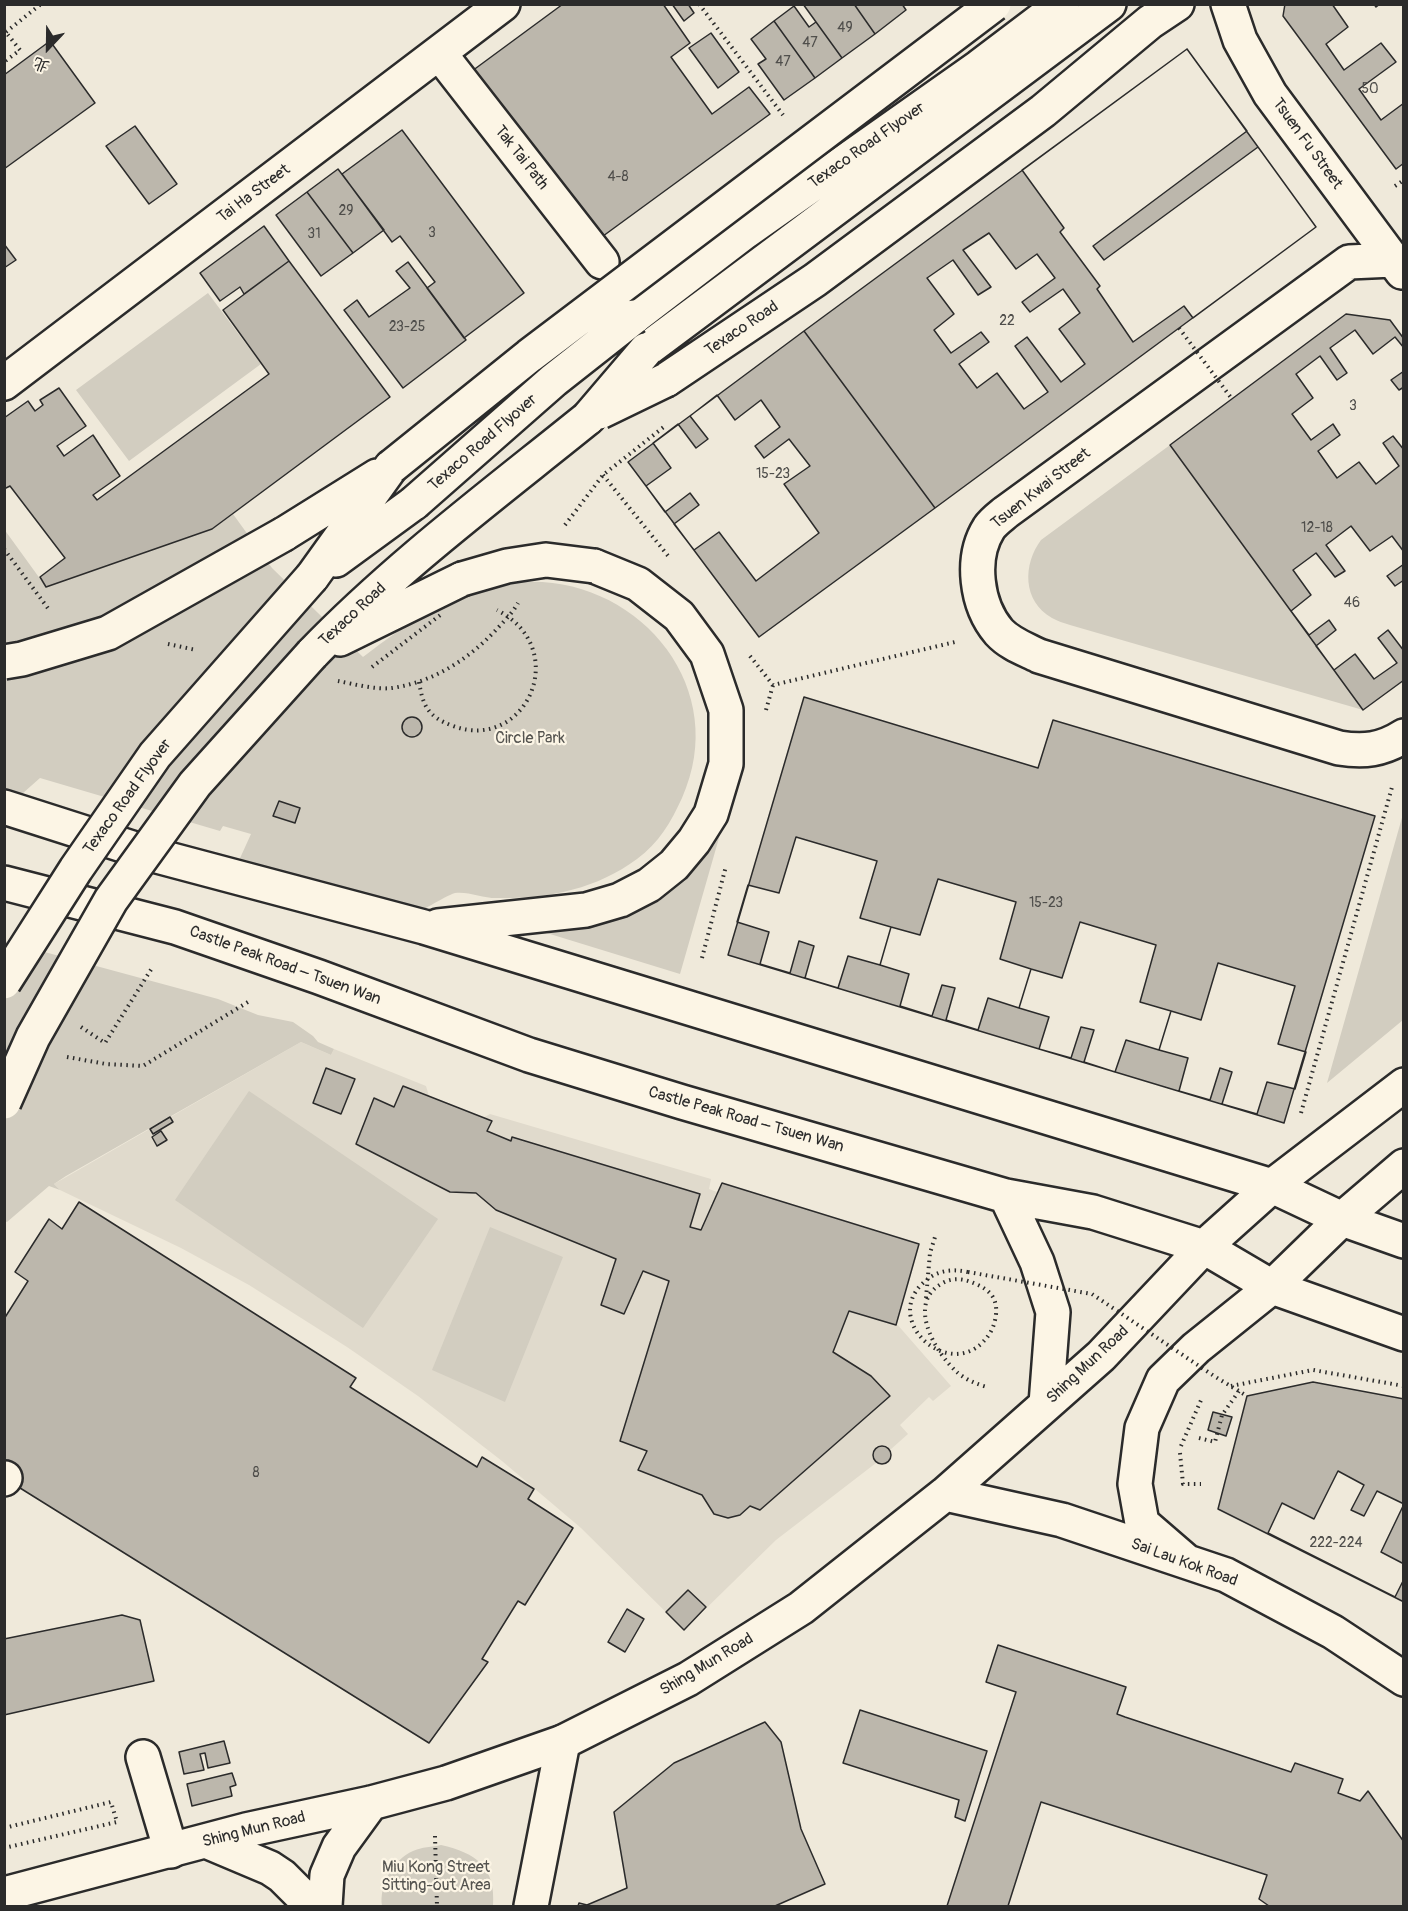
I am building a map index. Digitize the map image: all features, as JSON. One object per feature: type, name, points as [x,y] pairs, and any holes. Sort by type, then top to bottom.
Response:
[{"type":"main road","name":"Tai Ha Street","points":[[4,383],[503,4]]},
{"type":"main road","points":[[4,662],[22,659],[108,633],[284,534],[392,467],[529,356],[994,4]]},
{"type":"main road","name":"Texaco Road Flyover","points":[[4,982],[76,869],[155,755],[312,577],[414,503],[554,380],[736,239],[979,67],[1062,4]]},
{"type":"main road","name":"Texaco Road Flyover","points":[[588,418],[646,350],[1109,4]]},
{"type":"main road","name":"Tsuen Fu Street","points":[[1228,4],[1240,40],[1270,94],[1398,267]]},
{"type":"main road","name":"Texaco Road","points":[[312,654],[354,611],[435,541],[588,418],[666,380],[815,280],[1043,111],[1164,13]]},
{"type":"main road","name":"Tak Tai Path","points":[[440,54],[602,262]]},
{"type":"main road","name":"Tsuen Kwai Street","points":[[1398,267],[1349,262],[1006,512],[990,526],[978,552],[978,578],[983,605],[999,632],[1013,644],[1039,656],[1339,748],[1360,751],[1380,748],[1404,736]]},
{"type":"main road","points":[[312,577],[392,467]]},
{"type":"main road","points":[[4,1102],[33,1036],[111,900],[195,784],[312,654],[462,579],[507,566],[546,560],[594,566],[638,584],[679,616],[707,654],[726,710],[726,764],[711,814],[694,840],[674,864],[649,885],[620,900],[586,910],[424,927]]},
{"type":"main road","points":[[4,807],[157,856],[424,927],[1272,1186],[1342,1219],[1404,1241]]},
{"type":"main road","name":"Castle Peak Road – Tsuen Wan","points":[[4,883],[175,927],[319,977],[529,1055],[693,1105],[1006,1196],[1093,1212],[1204,1247],[1272,1287],[1404,1334]]},
{"type":"main road","name":"Shing Mun Road","points":[[4,1894],[274,1823],[371,1803],[446,1783],[563,1743],[688,1679],[801,1608],[945,1494],[1101,1356],[1204,1247],[1272,1186],[1404,1085]]},
{"type":"main road","points":[[1186,1561],[1142,1523],[1135,1484],[1142,1428],[1163,1380],[1196,1348],[1272,1287],[1342,1219],[1404,1167]]},
{"type":"main road","points":[[1006,1196],[1037,1262],[1053,1312],[1046,1404]]},
{"type":"main road","name":"Sai Lau Kok Road","points":[[945,1494],[1062,1520],[1226,1575],[1334,1632],[1404,1679]]},
{"type":"main road","points":[[531,1906],[563,1743]]},
{"type":"main road","points":[[143,1757],[171,1851]]},
{"type":"main road","points":[[325,1906],[327,1875],[339,1846],[371,1803]]},
{"type":"main road","points":[[206,1841],[270,1868],[282,1876],[312,1906]]},
{"type":"path","points":[[4,62],[20,50],[5,31],[41,4]]},
{"type":"path","points":[[699,4],[789,122]]},
{"type":"path","points":[[1395,186],[1404,180]]},
{"type":"path","points":[[1179,328],[1232,399]]},
{"type":"path","points":[[603,474],[676,566]]},
{"type":"path","points":[[419,682],[423,702],[430,713],[443,722],[462,729],[483,730],[499,725],[514,716],[524,705],[531,692],[537,667],[535,654],[531,642],[521,627],[508,616],[494,609]]},
{"type":"path","points":[[372,667],[445,612]]},
{"type":"path","points":[[743,648],[773,685],[956,642]]},
{"type":"path","points":[[1301,1115],[1392,787]]},
{"type":"path","points":[[80,1026],[105,1043],[152,968]]},
{"type":"path","points":[[61,1056],[106,1064],[143,1066],[248,1002]]},
{"type":"path","points":[[935,1237],[930,1253],[925,1320],[937,1347],[958,1373],[971,1382],[987,1387]]},
{"type":"path","points":[[925,1304],[933,1289],[949,1280],[965,1280],[983,1287],[991,1294],[995,1302],[996,1315],[993,1329],[985,1341],[974,1350],[960,1354],[933,1349],[922,1341],[914,1328],[911,1314],[912,1299],[929,1277],[942,1271],[956,1269],[1092,1294],[1247,1396]]},
{"type":"path","points":[[1231,1386],[1313,1370],[1404,1386]]},
{"type":"path","points":[[1209,1386],[1214,1376]]},
{"type":"path","points":[[1199,1437],[1215,1442],[1222,1415],[1239,1391]]},
{"type":"path","points":[[1201,1484],[1183,1484],[1180,1448],[1193,1415],[1204,1396]]},
{"type":"path","points":[[4,1828],[111,1802],[117,1822],[4,1848]]},
{"type":"path","points":[[435,1836],[437,1906]]},
{"type":"shaded area","points":[[301,1042],[331,1055],[334,1049],[426,1086],[429,1096],[483,1118],[490,1114],[711,1179],[709,1189],[717,1192],[722,1183],[919,1244],[896,1323],[951,1386],[933,1401],[929,1397],[900,1425],[908,1434],[890,1450],[890,1459],[886,1464],[876,1463],[776,1540],[684,1630],[581,1528],[502,1461],[418,1396],[347,1347],[249,1285],[181,1248],[60,1190],[54,1184]]},
{"type":"green space","points":[[208,293],[261,364],[129,461],[76,390]]},
{"type":"green space","points":[[1170,445],[1363,710],[1065,623],[1042,611],[1035,602],[1028,582],[1029,571],[1031,560],[1041,540]]},
{"type":"green space","name":"Circle Park","points":[[233,514],[272,568],[363,657],[414,620],[432,610],[470,593],[511,583],[555,583],[596,594],[632,614],[661,642],[682,675],[694,714],[695,755],[682,798],[669,824],[658,839],[645,853],[621,870],[587,885],[533,897],[491,898],[455,893],[407,919],[236,867],[251,834],[223,826],[220,831],[40,778],[5,809],[4,529],[46,587],[212,529]]},
{"type":"green space","points":[[1403,814],[1403,1020],[1327,1083]]},
{"type":"green space","points":[[723,824],[680,974],[537,930],[606,922],[641,908],[655,899],[680,875]]},
{"type":"green space","points":[[4,941],[218,999],[258,1015],[293,1022],[318,1042],[334,1049],[331,1055],[301,1042],[66,1176],[54,1184],[60,1190],[49,1186],[7,1222],[4,1221]]},
{"type":"green space","points":[[249,1091],[438,1219],[363,1328],[175,1200]]},
{"type":"green space","points":[[490,1227],[563,1257],[505,1402],[432,1370]]},
{"type":"green space","name":"Miu Kong Street Sitting-out Area","points":[[441,1845],[464,1852],[481,1864],[491,1881],[493,1906],[382,1906],[385,1882],[399,1860],[416,1850]]},
{"type":"building","points":[[563,4],[663,4],[690,43],[671,57],[712,114],[749,87],[770,114],[599,239],[472,71]]},
{"type":"building","points":[[672,4],[688,4],[694,13],[684,21]]},
{"type":"building","points":[[803,4],[854,4],[875,34],[842,58]]},
{"type":"building","points":[[854,4],[902,4],[906,10],[875,34]]},
{"type":"building","points":[[1285,4],[1404,4],[1404,163],[1396,169],[1283,16]]},
{"type":"building","points":[[1332,4],[1374,4],[1376,7],[1380,4],[1404,4],[1404,103],[1381,120],[1359,89],[1396,62],[1381,43],[1344,70],[1326,44],[1348,27]]},
{"type":"building","points":[[794,6],[809,27],[816,22],[842,58],[815,78],[774,21]]},
{"type":"building","points":[[774,21],[815,78],[784,100],[758,64],[766,59],[751,39]]},
{"type":"building","points":[[711,33],[739,72],[718,88],[689,48]]},
{"type":"building","points":[[50,41],[95,103],[4,169],[4,75]]},
{"type":"building","points":[[1187,49],[1316,227],[935,508],[804,331]]},
{"type":"building","points":[[1187,49],[1247,131],[1093,246],[1104,260],[1258,147],[1316,227],[1193,318],[1184,306],[1133,342],[1097,289],[1100,286],[1060,232],[1064,228],[1022,170]]},
{"type":"building","points":[[135,126],[177,184],[149,204],[106,146]]},
{"type":"building","points":[[402,130],[524,293],[464,338],[427,288],[435,282],[400,236],[392,242],[342,174]]},
{"type":"building","points":[[338,169],[384,230],[353,253],[307,192]]},
{"type":"building","points":[[307,192],[353,253],[321,276],[276,215]]},
{"type":"building","points":[[264,226],[289,261],[244,294],[240,287],[220,301],[200,273]]},
{"type":"building","points":[[989,233],[1016,269],[1037,254],[1055,278],[1022,302],[1030,312],[1063,289],[1080,313],[1059,329],[1085,364],[1061,382],[1027,337],[1015,346],[1048,392],[1024,409],[997,373],[977,388],[959,364],[989,342],[981,332],[951,353],[934,330],[954,314],[927,278],[953,260],[978,295],[991,287],[963,250]]},
{"type":"building","points":[[4,244],[16,260],[4,268]]},
{"type":"building","points":[[289,261],[390,397],[212,529],[46,587],[40,577],[65,558],[10,486],[4,489],[4,418],[28,401],[35,411],[43,405],[40,400],[59,388],[86,426],[57,446],[64,456],[93,435],[120,476],[93,495],[97,500],[269,374],[223,310]]},
{"type":"building","points":[[408,262],[466,340],[403,388],[344,310],[357,300],[369,317],[410,288],[396,271]]},
{"type":"building","points":[[1346,314],[1390,320],[1404,339],[1404,680],[1363,710],[1170,445]]},
{"type":"building","points":[[1355,330],[1373,354],[1395,337],[1404,348],[1404,371],[1391,380],[1399,390],[1404,387],[1404,450],[1393,436],[1383,443],[1399,466],[1376,484],[1359,462],[1337,478],[1318,451],[1340,435],[1333,424],[1311,440],[1292,414],[1313,398],[1296,374],[1320,356],[1337,380],[1347,373],[1330,348]]},
{"type":"building","points":[[804,331],[935,508],[759,637],[628,462]]},
{"type":"building","points":[[717,395],[735,420],[761,400],[780,427],[755,446],[764,458],[789,439],[810,466],[784,484],[819,533],[756,581],[719,532],[694,550],[674,524],[699,505],[690,493],[665,512],[646,486],[671,468],[653,443],[678,424],[696,448],[708,439],[690,416]]},
{"type":"building","points":[[1351,526],[1370,551],[1392,536],[1404,552],[1404,564],[1387,576],[1395,586],[1404,580],[1404,651],[1388,630],[1378,638],[1397,663],[1374,679],[1355,654],[1334,670],[1316,646],[1336,630],[1329,620],[1309,635],[1291,611],[1311,595],[1293,570],[1316,553],[1335,577],[1345,571],[1326,545]]},
{"type":"building","points":[[804,697],[1038,768],[1053,720],[1375,816],[1284,1123],[728,955]]},
{"type":"building","points":[[412,717],[419,720],[422,727],[419,734],[412,737],[405,734],[402,727],[405,720]]},
{"type":"building","points":[[279,801],[300,808],[295,823],[273,816]]},
{"type":"building","points":[[796,837],[877,861],[860,918],[891,927],[880,965],[848,956],[838,988],[805,978],[814,946],[799,941],[790,973],[760,964],[769,932],[737,922],[748,885],[779,893]]},
{"type":"building","points":[[938,879],[1016,902],[1000,959],[1031,969],[1019,1008],[988,998],[978,1030],[946,1020],[955,988],[942,985],[932,1016],[900,1006],[909,974],[880,965],[891,927],[920,935]]},
{"type":"building","points":[[1080,922],[1156,945],[1140,1002],[1171,1011],[1159,1050],[1126,1040],[1115,1072],[1084,1062],[1094,1030],[1081,1027],[1071,1058],[1039,1049],[1049,1017],[1019,1008],[1031,969],[1062,978]]},
{"type":"building","points":[[1218,963],[1295,986],[1278,1044],[1306,1052],[1295,1089],[1267,1082],[1257,1114],[1222,1104],[1232,1072],[1220,1068],[1210,1100],[1179,1091],[1188,1058],[1159,1050],[1171,1011],[1201,1020]]},
{"type":"building","points":[[326,1068],[355,1079],[341,1114],[313,1103]]},
{"type":"building","points":[[403,1086],[492,1121],[487,1131],[511,1141],[512,1137],[700,1194],[690,1227],[701,1230],[722,1183],[919,1244],[896,1325],[849,1311],[833,1352],[871,1376],[890,1396],[760,1510],[750,1506],[740,1515],[728,1518],[714,1514],[702,1495],[638,1470],[647,1451],[620,1441],[669,1281],[643,1271],[624,1314],[601,1305],[616,1259],[496,1210],[476,1193],[450,1192],[356,1144],[374,1098],[394,1107]]},
{"type":"building","points":[[170,1117],[173,1122],[153,1134],[150,1129]]},
{"type":"building","points":[[161,1131],[167,1140],[157,1146],[152,1137]]},
{"type":"building","points":[[79,1202],[356,1378],[350,1387],[477,1467],[482,1457],[534,1489],[528,1499],[573,1528],[525,1605],[518,1601],[482,1659],[488,1662],[429,1743],[4,1478],[4,1319],[28,1281],[15,1272],[49,1219],[62,1229]]},
{"type":"building","points":[[1313,1382],[1404,1399],[1404,1602],[1218,1509],[1247,1396]]},
{"type":"building","points":[[1213,1412],[1232,1417],[1226,1436],[1208,1430]]},
{"type":"building","points":[[882,1446],[888,1449],[891,1455],[888,1461],[882,1464],[876,1461],[873,1455],[876,1449]]},
{"type":"building","points":[[1338,1471],[1364,1485],[1351,1510],[1364,1516],[1377,1491],[1404,1504],[1381,1552],[1404,1564],[1404,1579],[1395,1597],[1268,1533],[1282,1503],[1314,1519]]},
{"type":"building","points":[[688,1590],[706,1607],[684,1630],[666,1612]]},
{"type":"building","points":[[627,1609],[644,1619],[625,1652],[608,1642]]},
{"type":"building","points":[[122,1615],[140,1620],[154,1681],[4,1715],[4,1639]]},
{"type":"building","points":[[998,1645],[1126,1687],[1117,1714],[1291,1772],[1295,1763],[1343,1779],[1338,1793],[1360,1801],[1368,1791],[1404,1842],[1404,1906],[1269,1906],[1259,1899],[1267,1875],[1041,1802],[1008,1906],[947,1906],[1016,1692],[986,1682]]},
{"type":"building","points":[[860,1710],[987,1751],[965,1821],[955,1817],[959,1800],[843,1763]]},
{"type":"building","points":[[765,1722],[781,1742],[801,1829],[825,1884],[775,1906],[578,1906],[579,1903],[587,1905],[627,1888],[614,1812],[674,1763]]},
{"type":"building","points":[[224,1741],[230,1763],[208,1768],[205,1753],[200,1754],[204,1770],[184,1774],[179,1752]]},
{"type":"building","points":[[232,1773],[236,1785],[230,1787],[232,1796],[192,1806],[187,1784]]}]
